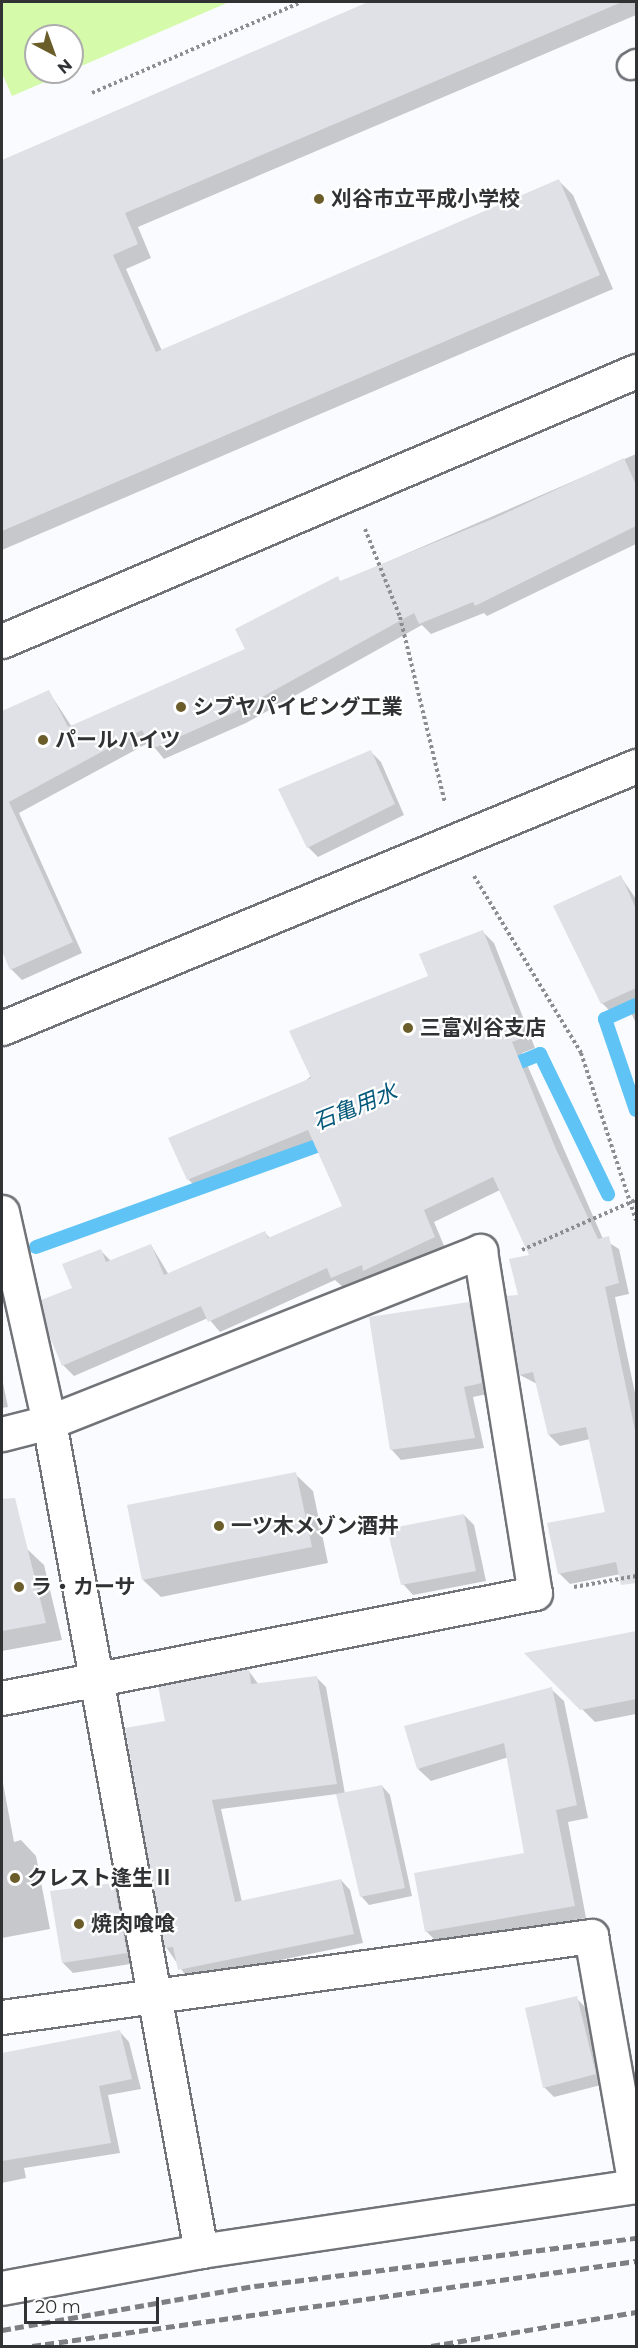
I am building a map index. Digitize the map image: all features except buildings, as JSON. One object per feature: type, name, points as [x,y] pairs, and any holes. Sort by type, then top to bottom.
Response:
[{"type":"street","points":[[2,641],[636,371]]},
{"type":"street","points":[[2,1028],[636,766]]},
{"type":"street","points":[[2,1212],[49,1422],[201,2250]]},
{"type":"street","points":[[2,1434],[49,1422],[480,1251],[535,1593],[2,1698]]},
{"type":"street","points":[[2,2017],[591,1936],[635,2186],[201,2250],[2,2288]]},
{"type":"path","points":[[92,93],[301,2]]},
{"type":"path","points":[[351,493],[400,617]]},
{"type":"path","points":[[581,1053],[635,1201],[636,1220]]},
{"type":"path","points":[[482,1267],[635,1201]]},
{"type":"path","points":[[535,1593],[636,1576]]},
{"type":"green space","points":[[2,2],[229,2],[84,65],[84,24],[24,24],[24,84],[40,84],[12,96],[2,73]]},
{"type":"waterway","points":[[636,1005],[605,1019],[636,1110]]},
{"type":"waterway","name":"石亀用水","points":[[503,1069],[540,1054],[608,1194]]},
{"type":"waterway","name":"石亀用水","points":[[36,1247],[330,1141]]},
{"type":"railway","points":[[2,2330],[255,2286],[636,2238]]},
{"type":"railway","points":[[32,2346],[636,2261]]},
{"type":"railway","points":[[431,2346],[636,2312]]},
{"type":"place","name":"刈谷市立平成小学校","points":[[319,199]]},
{"type":"place","name":"シブヤパイピング工業","points":[[181,707]]},
{"type":"place","name":"パールハイツ","points":[[43,740]]},
{"type":"place","name":"三富刈谷支店","points":[[408,1028]]},
{"type":"place","name":"一ツ木メゾン酒井","points":[[219,1526]]},
{"type":"place","name":"ラ・カーサ","points":[[19,1587]]},
{"type":"place","name":"クレスト逢生Ⅱ","points":[[15,1878]]},
{"type":"place","name":"焼肉喰喰","points":[[79,1924]]}]
